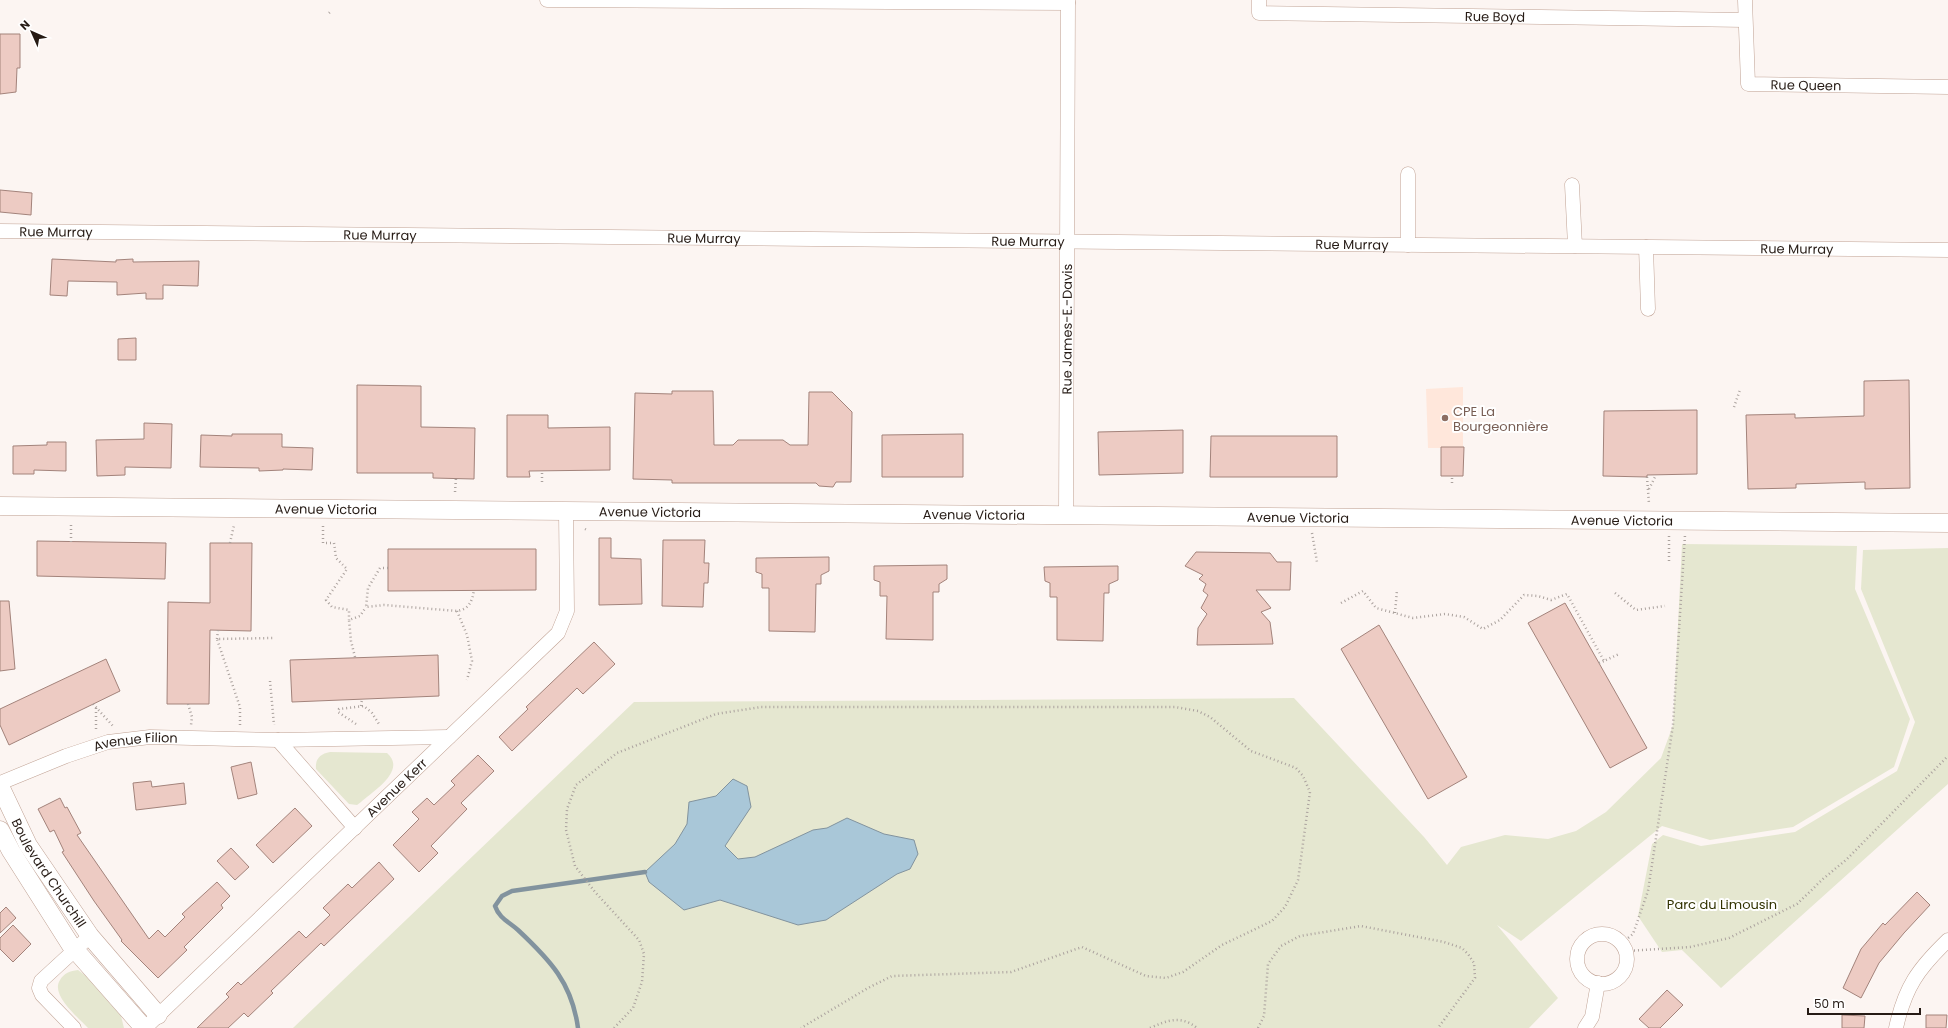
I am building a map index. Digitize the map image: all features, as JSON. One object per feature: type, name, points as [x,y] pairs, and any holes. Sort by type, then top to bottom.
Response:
[{"type":"street","points":[[547,0],[1068,2]]},
{"type":"street","name":"Rue Boyd","points":[[1259,0],[1259,13],[1745,20]]},
{"type":"street","name":"Rue Queen","points":[[1745,0],[1748,84],[1948,87]]},
{"type":"street","name":"Rue James-E.-Davis","points":[[1066,515],[1068,2]]},
{"type":"street","name":"Rue Murray","points":[[1408,174],[1408,245]]},
{"type":"street","points":[[1572,185],[1575,246]]},
{"type":"street","name":"Rue Murray","points":[[0,231],[1948,250]]},
{"type":"street","points":[[1646,247],[1648,309]]},
{"type":"street","name":"Avenue Victoria","points":[[0,506],[1948,523]]},
{"type":"street","name":"Avenue Kerr","points":[[149,1024],[558,633],[567,611],[566,511]]},
{"type":"street","name":"Avenue Filion","points":[[0,785],[66,756],[108,742],[150,737],[278,740],[449,737]]},
{"type":"street","points":[[278,740],[355,828]]},
{"type":"street","name":"Boulevard Churchill","points":[[0,785],[28,845],[149,1024]]},
{"type":"street","name":"Boulevard Churchill","points":[[0,830],[11,851],[74,949],[149,1024]]},
{"type":"street","points":[[1600,934],[1612,936],[1624,947],[1627,960],[1626,968],[1621,975],[1611,982],[1598,983],[1584,976],[1580,970],[1578,962],[1581,947],[1592,936],[1600,934]]},
{"type":"street","name":"Boulevard Churchill","points":[[74,1028],[42,995],[39,988],[41,981],[74,949],[90,936]]},
{"type":"street","points":[[1896,1028],[1901,1005],[1912,982],[1931,957],[1948,940]]},
{"type":"street","points":[[1585,1028],[1592,1017],[1598,983]]},
{"type":"path","points":[[1734,407],[1740,390]]},
{"type":"path","points":[[542,471],[542,482]]},
{"type":"path","points":[[1648,490],[1656,475]]},
{"type":"path","points":[[1452,476],[1452,483]]},
{"type":"path","points":[[1647,477],[1649,521]]},
{"type":"path","points":[[455,492],[456,478]]},
{"type":"path","points":[[1309,518],[1317,562]]},
{"type":"path","points":[[1668,521],[1669,562]]},
{"type":"path","points":[[1624,947],[1634,934],[1648,891],[1673,725],[1686,521]]},
{"type":"path","points":[[71,542],[72,524]]},
{"type":"path","points":[[230,543],[234,525]]},
{"type":"path","points":[[323,526],[323,543],[334,543],[336,558],[347,569],[326,600],[332,607],[349,610],[351,641],[355,657]]},
{"type":"path","points":[[349,620],[360,616],[366,607],[368,588],[380,568],[388,568]]},
{"type":"path","points":[[366,607],[384,605],[456,610],[464,609],[472,601],[474,590]]},
{"type":"path","points":[[1395,613],[1397,590]]},
{"type":"path","points":[[1341,603],[1363,591],[1376,608],[1413,618],[1445,614],[1464,617],[1483,628],[1500,620],[1524,595],[1538,596],[1551,600],[1567,594],[1604,661]]},
{"type":"path","points":[[1615,593],[1636,610],[1665,606]]},
{"type":"path","points":[[456,610],[467,635],[472,661],[467,680]]},
{"type":"path","points":[[218,630],[217,639],[240,707],[240,725]]},
{"type":"path","points":[[217,639],[274,638]]},
{"type":"path","points":[[1599,663],[1619,654]]},
{"type":"path","points":[[270,681],[274,725]]},
{"type":"path","points":[[361,706],[362,699]]},
{"type":"path","points":[[93,704],[113,726]]},
{"type":"path","points":[[188,704],[192,717],[192,725]]},
{"type":"path","points":[[359,726],[338,712],[339,709],[364,706],[372,713],[380,726]]},
{"type":"path","points":[[614,1028],[633,1008],[642,982],[644,954],[639,940],[595,892],[575,866],[566,830],[567,809],[576,785],[617,753],[716,714],[761,707],[1175,707],[1198,711],[1210,717],[1251,751],[1296,768],[1303,776],[1310,792],[1298,880],[1285,907],[1272,922],[1222,946],[1183,972],[1166,978],[1146,976],[1082,947],[1012,972],[892,976],[868,988],[801,1028]]},
{"type":"path","points":[[96,708],[96,731]]},
{"type":"path","points":[[1624,947],[1690,947],[1729,938],[1774,917],[1797,904],[1823,879],[1848,859],[1948,756]]},
{"type":"path","points":[[1258,1028],[1264,1016],[1264,998],[1268,964],[1281,946],[1300,936],[1361,926],[1444,942],[1462,948],[1468,954],[1474,963],[1475,978],[1438,1028]]},
{"type":"path","points":[[1150,1028],[1169,1020],[1189,1021],[1197,1028]]},
{"type":"shaded area","name":"CPE La Bourgeonnière","points":[[1463,387],[1463,476],[1441,476],[1441,448],[1428,448],[1426,389]]},
{"type":"green space","points":[[1682,544],[1857,546],[1855,589],[1910,719],[1894,767],[1793,827],[1710,840],[1662,826],[1521,941],[1497,925],[1558,998],[1529,1028],[293,1028],[634,702],[1294,698],[1424,837],[1447,865],[1461,847],[1505,835],[1548,839],[1576,831],[1606,812],[1661,758],[1673,725]]},
{"type":"green space","name":"Parc du Limousin","points":[[1948,548],[1948,784],[1721,988],[1682,950],[1662,952],[1638,916],[1652,844],[1663,835],[1701,846],[1795,832],[1897,771],[1915,722],[1861,589],[1863,550]]},
{"type":"green space","points":[[330,752],[387,753],[392,760],[393,766],[391,773],[380,786],[357,805],[349,804],[316,769],[317,760],[323,754]]},
{"type":"green space","points":[[78,970],[86,976],[121,1016],[124,1028],[88,1028],[66,1006],[59,992],[58,986],[60,980],[65,974]]},
{"type":"water","points":[[733,779],[747,786],[751,807],[725,846],[738,859],[755,857],[813,830],[827,828],[847,818],[884,834],[914,840],[918,854],[910,869],[897,874],[826,920],[798,925],[720,900],[684,910],[649,882],[645,872],[675,844],[687,824],[689,802],[716,796]]},
{"type":"building","points":[[0,34],[20,34],[20,68],[17,68],[16,92],[0,94]]},
{"type":"building","points":[[0,190],[32,193],[31,215],[0,212]]},
{"type":"building","points":[[52,259],[116,262],[116,260],[133,259],[133,262],[199,261],[198,286],[163,285],[163,299],[146,299],[146,293],[117,295],[117,282],[68,281],[67,296],[50,295]]},
{"type":"building","points":[[136,338],[136,360],[118,360],[118,339]]},
{"type":"building","points":[[1909,380],[1910,488],[1865,489],[1865,482],[1796,484],[1796,488],[1748,489],[1746,415],[1795,414],[1795,418],[1864,416],[1864,381]]},
{"type":"building","points":[[357,385],[421,386],[421,427],[475,428],[474,479],[433,478],[433,473],[357,473]]},
{"type":"building","points":[[672,391],[713,391],[714,445],[733,445],[738,440],[783,440],[790,445],[808,445],[809,392],[832,392],[852,412],[851,482],[836,482],[833,487],[819,486],[816,483],[672,483],[672,480],[633,479],[635,393],[672,394]]},
{"type":"building","points":[[1697,410],[1697,474],[1647,475],[1647,477],[1603,476],[1604,411]]},
{"type":"building","points":[[507,415],[548,415],[548,428],[610,427],[610,470],[529,471],[530,477],[507,477]]},
{"type":"building","points":[[144,423],[172,424],[171,468],[125,467],[125,475],[97,476],[96,440],[144,439]]},
{"type":"building","points":[[1183,430],[1183,473],[1099,475],[1098,432]]},
{"type":"building","points":[[232,434],[282,434],[282,447],[313,448],[312,470],[283,469],[259,471],[259,468],[200,467],[201,435],[232,436]]},
{"type":"building","points":[[963,434],[963,477],[882,477],[882,435]]},
{"type":"building","points":[[1211,436],[1337,436],[1337,477],[1210,477]]},
{"type":"building","points":[[47,442],[66,442],[66,471],[34,470],[34,474],[13,474],[13,446],[47,445]]},
{"type":"building","points":[[1441,447],[1464,447],[1463,476],[1441,476]]},
{"type":"building","points":[[599,538],[611,538],[611,558],[641,559],[642,604],[599,605]]},
{"type":"building","points":[[663,540],[705,540],[704,563],[709,563],[708,583],[704,583],[703,607],[662,606]]},
{"type":"building","points":[[37,541],[166,543],[165,579],[37,576]]},
{"type":"building","points":[[210,543],[252,543],[251,631],[210,630],[209,704],[167,704],[168,602],[210,603]]},
{"type":"building","points":[[388,549],[536,549],[536,590],[388,591]]},
{"type":"building","points":[[1196,552],[1270,553],[1277,562],[1291,562],[1290,590],[1256,590],[1271,608],[1261,612],[1270,622],[1273,644],[1197,645],[1198,628],[1207,614],[1201,608],[1208,595],[1203,591],[1206,584],[1199,579],[1203,575],[1185,566]]},
{"type":"building","points":[[829,557],[829,571],[821,575],[821,584],[816,584],[815,632],[769,631],[769,588],[762,588],[762,574],[756,572],[756,558]]},
{"type":"building","points":[[947,565],[947,579],[939,584],[939,592],[933,592],[933,640],[886,639],[887,596],[880,596],[880,582],[874,580],[874,566]]},
{"type":"building","points":[[1118,566],[1118,580],[1109,584],[1109,593],[1104,593],[1103,641],[1057,640],[1057,597],[1050,597],[1050,583],[1045,581],[1044,567]]},
{"type":"building","points":[[0,601],[9,601],[15,669],[0,671]]},
{"type":"building","points":[[1565,603],[1647,748],[1610,768],[1528,623]]},
{"type":"building","points":[[1379,625],[1467,777],[1428,799],[1341,649]]},
{"type":"building","points":[[594,642],[615,664],[583,694],[577,688],[512,751],[499,737],[528,709],[526,707]]},
{"type":"building","points":[[438,655],[439,696],[292,702],[290,660]]},
{"type":"building","points":[[106,659],[120,691],[9,745],[0,725],[0,709]]},
{"type":"building","points":[[478,755],[494,771],[461,803],[467,809],[431,846],[438,853],[419,872],[393,845],[419,819],[412,812],[427,798],[434,805],[455,785],[451,781]]},
{"type":"building","points":[[251,762],[257,794],[238,799],[231,767]]},
{"type":"building","points":[[151,781],[152,787],[184,783],[186,804],[136,810],[133,783]]},
{"type":"building","points":[[60,798],[65,808],[67,807],[81,833],[77,835],[149,939],[158,930],[165,937],[185,917],[182,914],[217,882],[230,896],[221,905],[223,908],[184,947],[187,950],[158,978],[121,941],[122,940],[62,852],[64,851],[54,830],[50,832],[38,809]]},
{"type":"building","points":[[295,808],[312,826],[273,863],[256,845]]},
{"type":"building","points":[[231,848],[249,867],[235,880],[217,861]]},
{"type":"building","points":[[379,862],[394,879],[324,946],[321,943],[271,991],[273,993],[248,1017],[244,1013],[228,1028],[197,1028],[229,997],[226,994],[238,982],[241,985],[299,931],[306,938],[330,915],[323,908],[348,884],[352,888]]},
{"type":"building","points":[[1917,892],[1930,905],[1879,963],[1861,998],[1843,988],[1861,949],[1883,923],[1885,925]]},
{"type":"building","points":[[6,907],[16,918],[0,933],[0,913]]},
{"type":"building","points":[[13,925],[31,944],[13,962],[0,949],[0,938]]},
{"type":"building","points":[[1667,990],[1683,1005],[1660,1028],[1649,1028],[1639,1019]]},
{"type":"building","points":[[1842,1015],[1865,1016],[1864,1028],[1842,1028]]},
{"type":"building","points":[[1926,1015],[1947,1015],[1946,1028],[1926,1028]]},
{"type":"waterway","points":[[578,1028],[571,998],[558,973],[530,941],[502,917],[495,906],[502,896],[512,891],[645,872]]},
{"type":"place","name":"CPE La Bourgeonnière","points":[[1445,418]]}]
